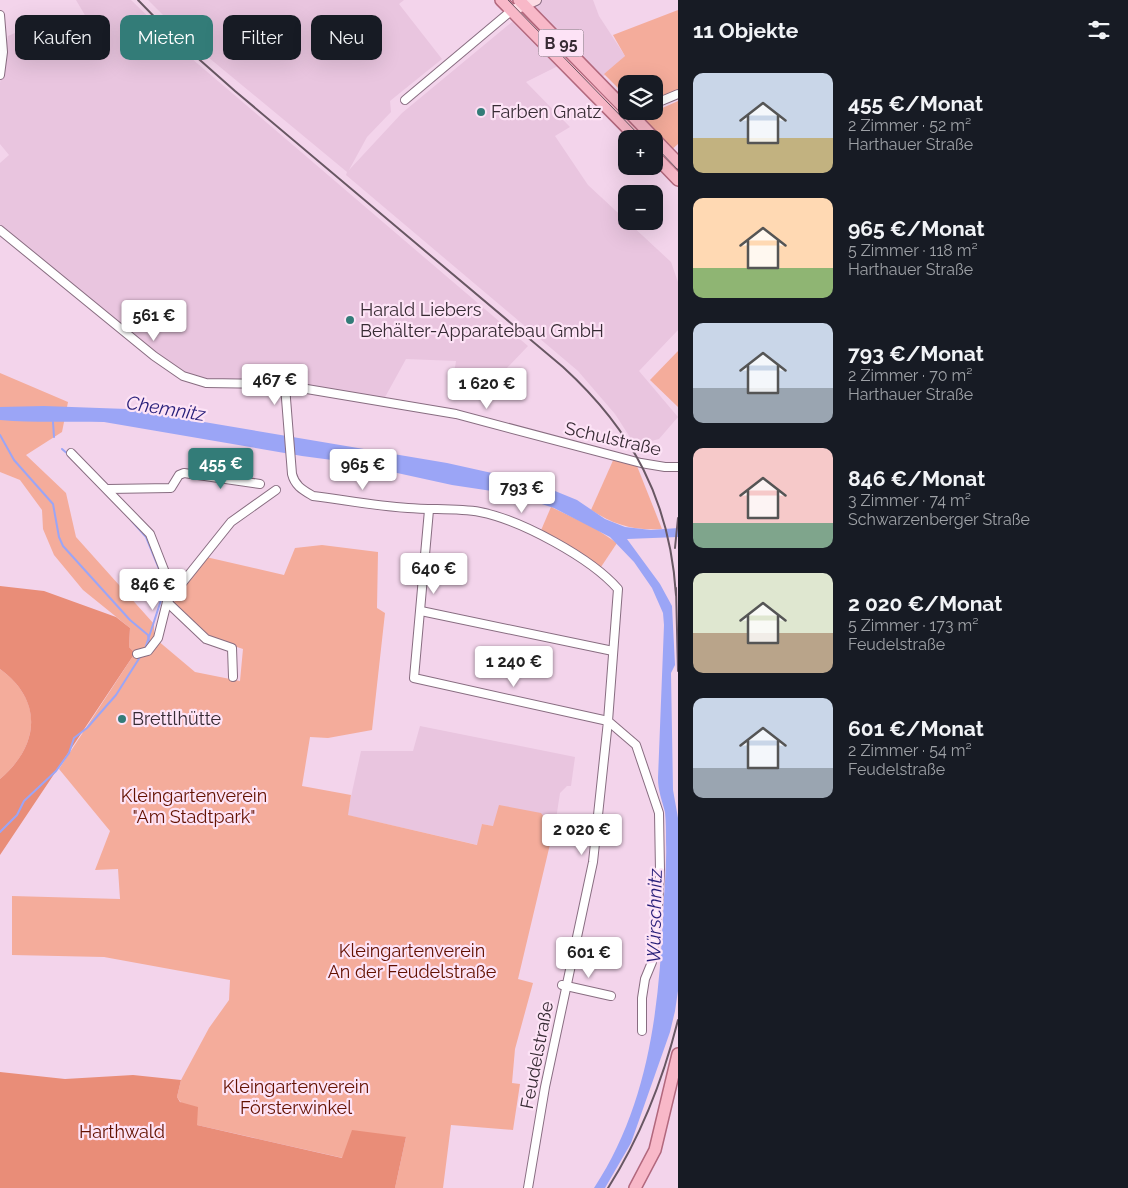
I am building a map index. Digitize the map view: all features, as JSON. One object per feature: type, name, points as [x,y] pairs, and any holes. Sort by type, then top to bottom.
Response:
[{"type":"main road","name":"B 95","points":[[501,0],[518,5],[618,100]]},
{"type":"main road","name":"B 95","points":[[518,5],[630,130]]},
{"type":"main road","name":"B 95","points":[[638,120],[678,162]]},
{"type":"main road","points":[[663,164],[678,180]]},
{"type":"main road","points":[[635,1188],[655,1150],[678,1054]]},
{"type":"street","points":[[405,100],[518,5],[536,0]]},
{"type":"street","points":[[0,15],[3,52],[0,75]]},
{"type":"street","points":[[663,100],[678,94]]},
{"type":"street","name":"Schulstraße","points":[[0,230],[154,356],[183,376],[219,385],[286,386],[469,416],[641,463],[678,467]]},
{"type":"street","name":"Feudelstraße","points":[[286,386],[290,461],[294,482],[313,496],[388,507],[479,512],[501,518],[562,548],[599,570],[618,589],[608,720],[593,862],[564,985],[541,1106],[528,1188]]},
{"type":"street","points":[[71,453],[108,488],[150,534],[173,593]]},
{"type":"street","points":[[108,488],[171,488],[179,475],[184,473],[260,484]]},
{"type":"street","points":[[137,654],[148,651],[158,638],[167,602],[231,522],[276,490]]},
{"type":"street","points":[[428,510],[414,678],[608,720],[636,745],[660,813],[658,907],[652,962],[645,979],[642,998],[642,1031]]},
{"type":"street","points":[[167,602],[206,639],[232,648],[233,677]]},
{"type":"street","points":[[421,611],[613,651]]},
{"type":"street","points":[[564,985],[611,996]]},
{"type":"shaded area","points":[[76,0],[131,0],[147,15],[120,15],[120,60],[193,60],[528,346],[484,392],[479,388],[452,386],[456,361],[406,359],[384,399],[297,387],[234,385],[183,376],[0,230],[0,163],[9,155],[0,144],[0,83],[8,36],[15,33],[15,60],[110,60],[110,15],[85,15]]},
{"type":"shaded area","points":[[148,0],[404,0],[399,4],[442,59],[390,101],[391,112],[367,137],[349,170],[402,113],[513,21],[560,65],[526,82],[570,127],[555,136],[588,185],[618,213],[618,230],[637,230],[671,262],[678,282],[678,330],[639,371],[678,417],[659,439],[635,445],[615,414],[578,371],[346,175],[347,172],[212,60],[213,15],[163,15]]},
{"type":"shaded area","points":[[519,0],[593,0],[599,16],[625,56],[603,77],[581,54],[538,20]]},
{"type":"shaded area","points":[[420,726],[575,757],[571,786],[567,786],[560,793],[556,819],[543,815],[493,826],[482,824],[478,845],[347,815],[361,751],[413,751]]},
{"type":"green space","points":[[678,10],[678,90],[663,96],[663,75],[618,75],[618,88],[604,74],[625,56],[613,35]]},
{"type":"green space","points":[[678,101],[678,144],[669,152],[663,145],[663,130],[650,130],[642,120],[663,120],[663,108]]},
{"type":"green space","points":[[678,351],[678,407],[650,380]]},
{"type":"green space","points":[[0,373],[68,402],[62,432],[26,455],[66,493],[76,537],[154,624],[154,635],[157,640],[195,672],[240,681],[243,649],[207,637],[172,605],[206,557],[284,575],[295,548],[322,545],[378,552],[377,608],[385,613],[372,730],[328,738],[310,737],[302,786],[351,795],[348,815],[477,845],[482,824],[493,826],[499,805],[541,813],[544,817],[556,819],[518,979],[533,983],[515,1049],[512,1083],[520,1084],[513,1130],[451,1125],[443,1188],[395,1188],[406,1137],[343,1158],[197,1125],[177,1097],[181,1080],[209,1028],[229,1000],[230,980],[104,957],[12,955],[12,896],[120,899],[118,869],[95,870],[110,831],[59,769],[135,653],[129,647],[130,628],[83,590],[54,555],[43,529],[42,510],[20,480],[0,472]]},
{"type":"green space","points":[[615,456],[635,461],[662,529],[643,529],[625,526],[608,520],[591,510]]},
{"type":"green space","points":[[551,507],[593,527],[617,543],[599,570],[539,535]]},
{"type":"green space","points":[[0,586],[44,591],[116,617],[130,628],[129,647],[135,653],[0,855],[0,779],[23,752],[29,738],[31,724],[30,709],[24,695],[0,669]]},
{"type":"green space","points":[[0,669],[24,695],[30,709],[31,724],[29,738],[23,752],[0,779]]},
{"type":"green space","name":"Harthwald","points":[[0,1072],[65,1079],[133,1075],[181,1080],[177,1097],[180,1102],[198,1107],[197,1125],[342,1158],[352,1130],[406,1137],[395,1188],[0,1188]]},
{"type":"water","points":[[44,406],[127,409],[447,463],[533,482],[577,500],[605,519],[625,527],[651,530],[678,528],[678,537],[627,539],[660,584],[672,606],[675,665],[671,673],[673,790],[678,818],[678,991],[670,1032],[631,1143],[605,1188],[594,1188],[612,1157],[639,1091],[654,1022],[666,869],[665,812],[659,791],[658,778],[663,613],[652,588],[634,562],[610,537],[554,508],[511,494],[452,485],[347,462],[104,422],[0,420],[0,407]]},
{"type":"waterway","points":[[53,422],[54,437]]},
{"type":"waterway","points":[[0,435],[14,460],[53,504],[59,537],[63,546],[130,620],[148,635],[149,641]]},
{"type":"waterway","points":[[62,449],[69,455]]},
{"type":"waterway","points":[[131,520],[146,537],[162,576]]},
{"type":"waterway","points":[[145,649],[166,585]]},
{"type":"waterway","points":[[0,832],[17,815],[24,801],[56,771],[69,753],[74,738],[87,728],[116,695],[140,657]]},
{"type":"tram line","points":[[508,0],[634,130]]},
{"type":"tram line","points":[[663,154],[678,170]]},
{"type":"railway","points":[[138,0],[175,38],[235,91],[563,367],[588,391],[628,442],[644,470],[666,529],[676,595]]},
{"type":"railway","points":[[675,548],[678,518]]},
{"type":"railway","points":[[676,588],[678,671]]},
{"type":"railway","points":[[608,1188],[631,1148],[650,1107],[678,1020]]},
{"type":"place","name":"Farben Gnatz","points":[[481,112]]},
{"type":"place","name":"Harald Liebers Behälter-Apparatebau GmbH","points":[[350,320]]},
{"type":"place","name":"Brettlhütte","points":[[122,719]]},
{"type":"water label","name":"Chemnitz","points":[[166,408]]},
{"type":"water label","name":"Würschnitz","points":[[654,916]]},
{"type":"park label","name":"Kleingartenverein \"Am Stadtpark\"","points":[[194,806]]},
{"type":"park label","name":"Kleingartenverein An der Feudelstraße","points":[[412,961]]},
{"type":"park label","name":"Kleingartenverein Försterwinkel","points":[[296,1097]]}]
